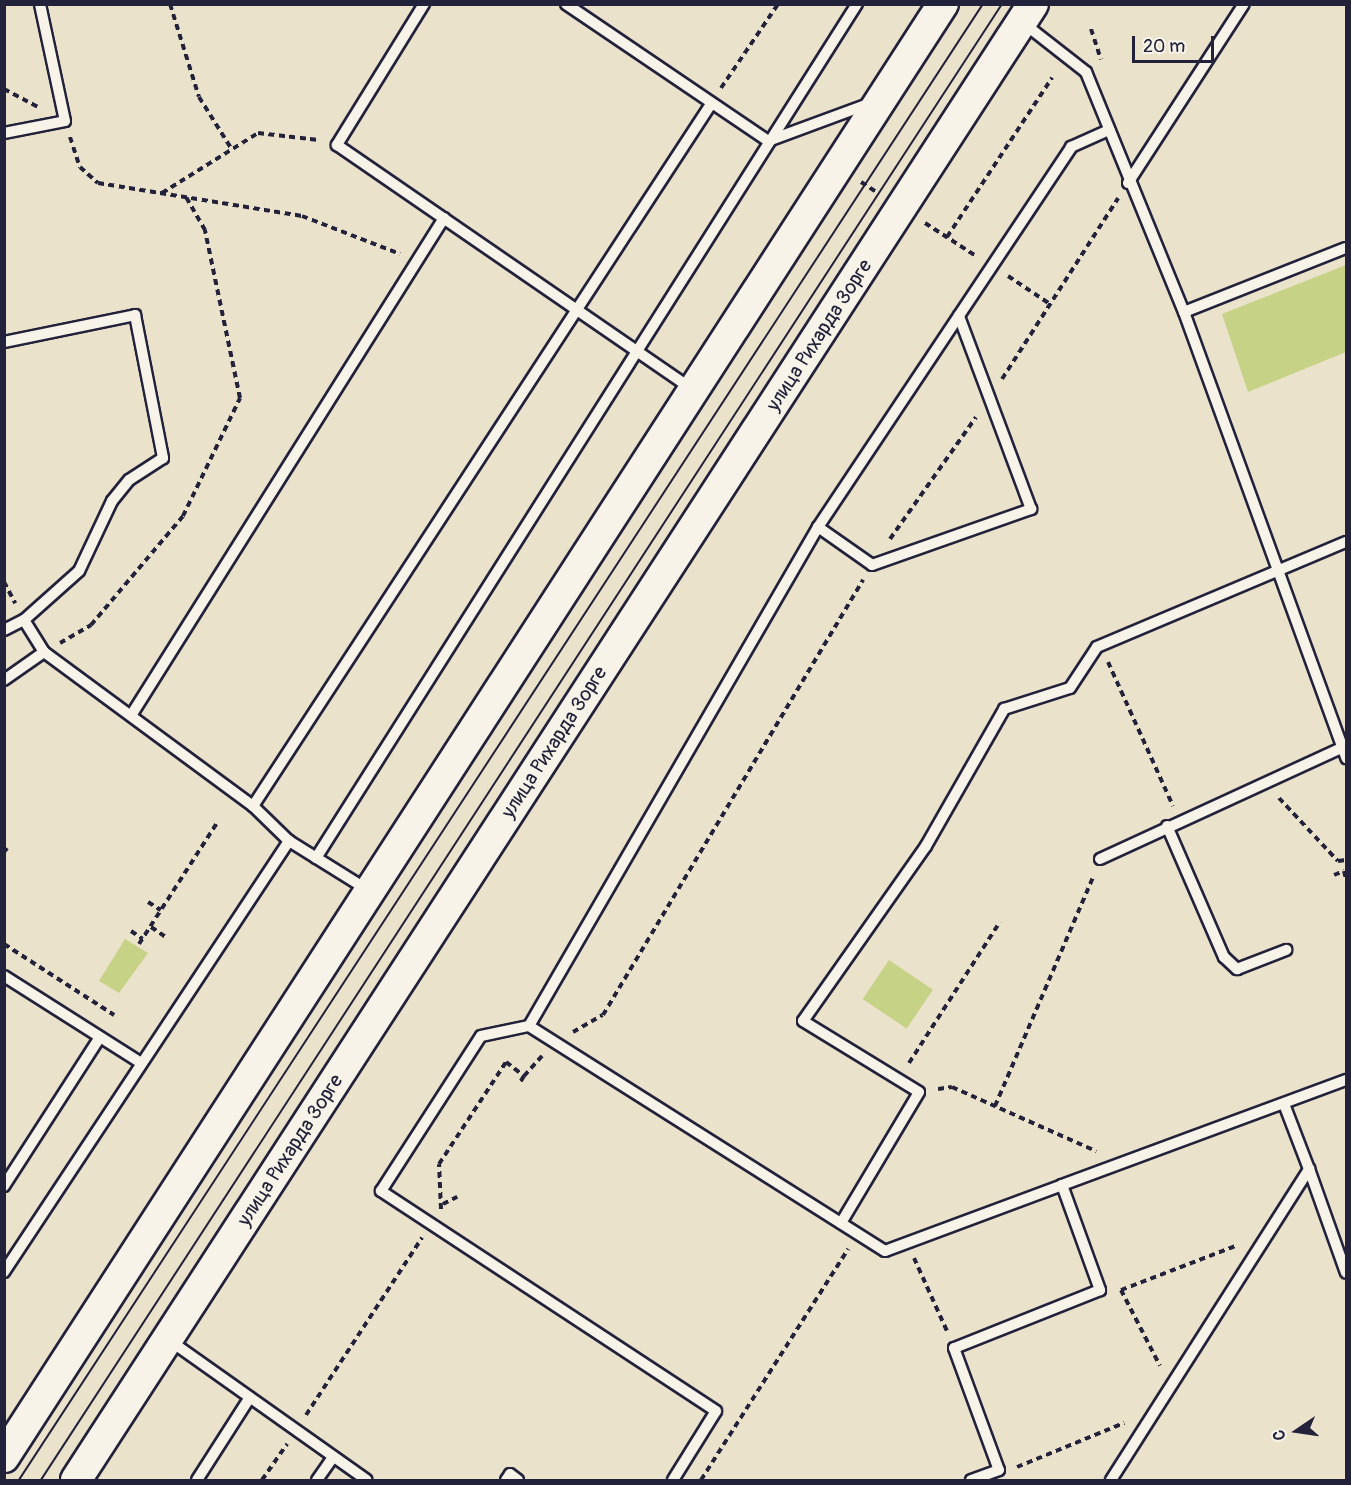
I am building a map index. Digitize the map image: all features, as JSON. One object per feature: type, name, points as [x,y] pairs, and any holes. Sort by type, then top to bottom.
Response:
[{"type":"street","points":[[4,1457],[943,4]]},
{"type":"street","name":"улица Рихарда Зорге","points":[[76,1480],[1027,13]]},
{"type":"lane","points":[[4,133],[64,121],[40,4]]},
{"type":"lane","points":[[424,4],[337,145],[693,390]]},
{"type":"lane","points":[[566,4],[580,8],[711,104],[768,141]]},
{"type":"lane","points":[[316,858],[638,352],[768,141],[857,4]]},
{"type":"lane","points":[[1128,183],[1244,4]]},
{"type":"lane","points":[[1027,13],[1086,72],[1128,183],[1184,312],[1345,752],[1265,779],[1100,859]]},
{"type":"lane","points":[[768,141],[792,128],[881,100]]},
{"type":"lane","points":[[253,806],[517,396],[579,311],[711,104]]},
{"type":"lane","points":[[529,1026],[818,527],[1071,147],[1109,130]]},
{"type":"lane","points":[[132,714],[444,218]]},
{"type":"lane","points":[[1184,312],[1347,248]]},
{"type":"lane","points":[[4,342],[135,315],[163,458],[129,480],[112,501],[79,571],[24,620],[4,630]]},
{"type":"lane","points":[[818,527],[872,565],[1031,509],[959,316]]},
{"type":"lane","points":[[841,1223],[919,1092],[802,1021],[926,846],[1004,709],[1070,688],[1101,645],[1347,542]]},
{"type":"lane","points":[[24,620],[44,652],[132,714],[253,806],[289,841],[370,892]]},
{"type":"lane","points":[[4,680],[44,652]]},
{"type":"lane","points":[[1167,826],[1224,957],[1237,969],[1286,950]]},
{"type":"lane","points":[[4,1272],[289,841]]},
{"type":"lane","points":[[4,976],[141,1063]]},
{"type":"lane","points":[[673,1480],[716,1411],[381,1191],[481,1036],[529,1026],[885,1251],[1347,1080]]},
{"type":"lane","points":[[4,1186],[100,1037]]},
{"type":"lane","points":[[1284,1104],[1346,1268]]},
{"type":"lane","points":[[1111,1480],[1309,1169]]},
{"type":"lane","points":[[971,1480],[999,1470],[954,1348],[1100,1290],[1062,1185]]},
{"type":"lane","points":[[167,1339],[367,1480]]},
{"type":"lane","points":[[197,1480],[249,1397]]},
{"type":"lane","points":[[317,1480],[333,1456]]},
{"type":"lane","points":[[506,1480],[510,1474],[518,1480]]},
{"type":"path","points":[[170,4],[200,97],[231,148]]},
{"type":"path","points":[[711,104],[778,4]]},
{"type":"path","points":[[947,237],[1052,78]]},
{"type":"path","points":[[64,121],[80,167],[98,183],[302,216],[417,260]]},
{"type":"path","points":[[162,193],[258,133],[304,135],[337,145]]},
{"type":"path","points":[[1101,645],[1179,820]]},
{"type":"path","points":[[1265,779],[1338,861],[1347,860]]},
{"type":"path","points":[[139,945],[217,823]]},
{"type":"path","points":[[995,1106],[1100,859]]},
{"type":"path","points":[[1334,875],[1345,871],[1347,879]]},
{"type":"path","points":[[148,902],[161,910]]},
{"type":"path","points":[[899,1079],[1000,922]]},
{"type":"path","points":[[151,927],[166,937]]},
{"type":"path","points":[[130,931],[143,939]]},
{"type":"path","points":[[4,944],[114,1015]]},
{"type":"path","points":[[443,1204],[439,1164],[506,1062],[524,1076],[519,1084]]},
{"type":"path","points":[[919,1092],[952,1087],[1122,1162]]},
{"type":"path","points":[[262,1480],[443,1204],[457,1197]]},
{"type":"path","points":[[701,1480],[858,1233]]},
{"type":"path","points":[[1100,1290],[1121,1290],[1268,1233]]},
{"type":"path","points":[[907,1243],[954,1348]]},
{"type":"path","points":[[1121,1290],[1171,1387]]},
{"type":"path","points":[[999,1470],[1155,1410]]},
{"type":"green space","points":[[1346,265],[1346,352],[1248,392],[1222,314]]},
{"type":"green space","points":[[125,939],[148,953],[119,993],[99,981]]},
{"type":"green space","points":[[889,960],[933,990],[907,1029],[863,999]]},
{"type":"tram line","points":[[19,1480],[983,4]]},
{"type":"tram line","points":[[41,1480],[1002,4]]}]
